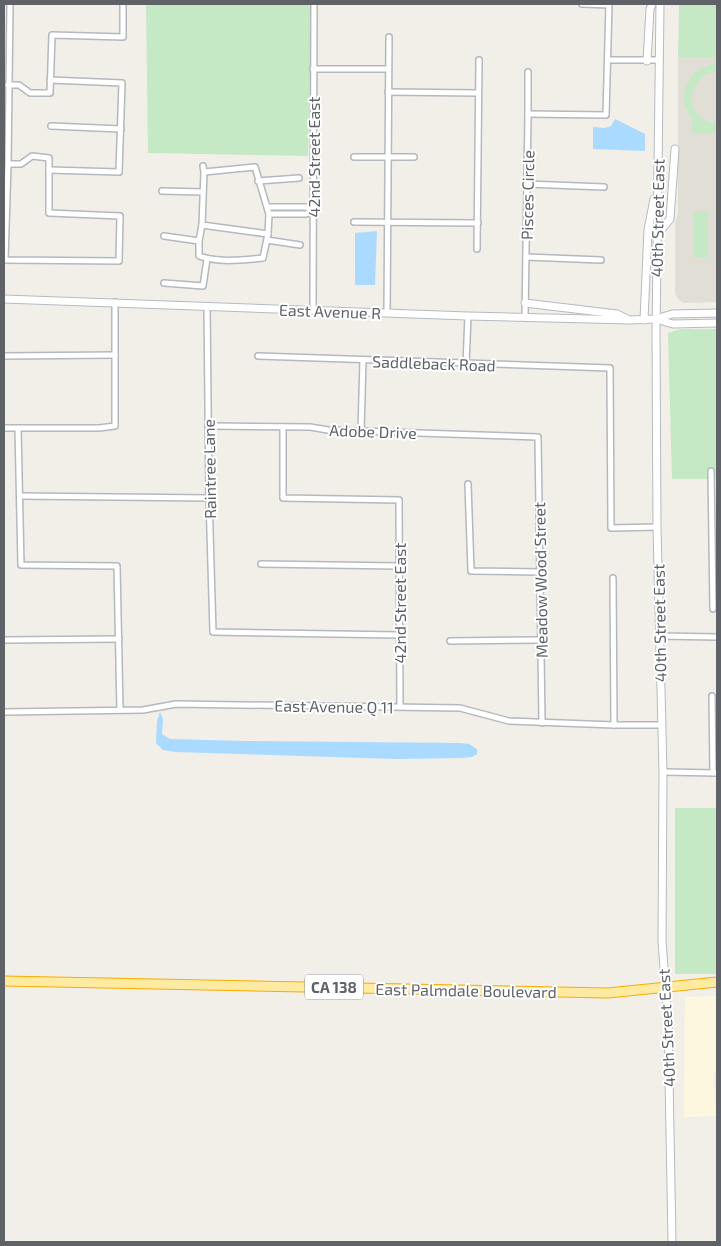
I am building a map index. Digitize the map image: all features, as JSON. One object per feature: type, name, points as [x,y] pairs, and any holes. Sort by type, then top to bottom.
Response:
[{"type":"highway","name":"East Palmdale Boulevard","points":[[4,981],[608,992],[717,982]]},
{"type":"main road","points":[[648,60],[650,9],[652,4]]},
{"type":"main road","name":"40th Street East","points":[[660,4],[656,319],[657,527],[663,772],[662,942],[668,1021],[672,1242]]},
{"type":"main road","points":[[657,235],[670,219],[675,149]]},
{"type":"main road","points":[[644,320],[648,230],[658,182]]},
{"type":"main road","name":"East Avenue R","points":[[4,299],[525,318],[644,320],[656,319],[672,314],[717,313]]},
{"type":"main road","points":[[525,303],[617,314],[630,320]]},
{"type":"main road","name":"East Avenue R","points":[[656,319],[674,324],[717,323]]},
{"type":"street","points":[[8,164],[21,164],[32,156],[49,158],[49,213],[120,216],[119,261],[5,260],[8,164],[6,124],[10,4]]},
{"type":"street","points":[[8,85],[19,85],[30,93],[50,93],[52,35],[123,37],[123,4]]},
{"type":"street","name":"42nd Street East","points":[[313,310],[314,4]]},
{"type":"street","points":[[528,114],[606,115],[609,4],[582,4]]},
{"type":"street","points":[[387,313],[388,37]]},
{"type":"street","points":[[477,249],[479,60]]},
{"type":"street","points":[[608,60],[659,60]]},
{"type":"street","points":[[314,69],[388,69]]},
{"type":"street","name":"Pisces Circle","points":[[525,318],[528,72]]},
{"type":"street","points":[[49,170],[119,172],[122,83],[50,80]]},
{"type":"street","points":[[388,92],[478,93]]},
{"type":"street","points":[[50,126],[121,129]]},
{"type":"street","points":[[354,157],[414,157]]},
{"type":"street","points":[[255,166],[258,181],[269,214],[268,237],[263,258],[236,260],[207,259],[199,256],[202,225],[203,169],[255,166]]},
{"type":"street","points":[[258,181],[299,178]]},
{"type":"street","points":[[527,184],[604,187]]},
{"type":"street","points":[[162,191],[203,192]]},
{"type":"street","points":[[268,207],[306,207],[313,211]]},
{"type":"street","points":[[269,214],[306,214],[313,211]]},
{"type":"street","points":[[354,222],[478,223]]},
{"type":"street","points":[[202,225],[300,245]]},
{"type":"street","points":[[164,236],[199,241]]},
{"type":"street","points":[[526,257],[601,260]]},
{"type":"street","points":[[164,283],[203,286],[207,259]]},
{"type":"street","points":[[4,428],[99,428],[115,426],[115,302]]},
{"type":"street","name":"Raintree Lane","points":[[207,306],[209,498],[213,632],[399,635]]},
{"type":"street","points":[[466,364],[468,316]]},
{"type":"street","points":[[4,356],[115,355]]},
{"type":"street","name":"Saddleback Road","points":[[258,356],[610,368],[611,528],[657,527]]},
{"type":"street","points":[[361,431],[363,360]]},
{"type":"street","name":"Adobe Drive","points":[[208,426],[310,427],[328,430],[538,437]]},
{"type":"street","name":"42nd Street East","points":[[283,427],[283,498],[399,500],[400,707]]},
{"type":"street","points":[[18,428],[21,566],[117,566],[120,710]]},
{"type":"street","name":"Meadow Wood Street","points":[[538,437],[542,723]]},
{"type":"street","points":[[711,471],[715,560],[713,609]]},
{"type":"street","points":[[468,484],[471,571],[540,572]]},
{"type":"street","points":[[20,496],[209,498]]},
{"type":"street","points":[[260,564],[399,566]]},
{"type":"street","points":[[613,578],[614,725]]},
{"type":"street","points":[[659,636],[717,637]]},
{"type":"street","points":[[4,640],[119,639]]},
{"type":"street","points":[[450,641],[541,640]]},
{"type":"street","points":[[663,772],[715,773],[712,696]]},
{"type":"street","name":"East Avenue Q 11","points":[[4,712],[143,710],[176,704],[460,708],[510,722],[662,725]]},
{"type":"shaded area","points":[[678,57],[717,57],[717,302],[684,303],[675,294],[675,223],[678,213]]},
{"type":"shaded area","points":[[717,996],[717,1072],[713,1073],[716,1116],[684,1117],[685,997]]},
{"type":"green space","points":[[146,4],[312,4],[308,156],[148,153]]},
{"type":"green space","points":[[679,4],[717,4],[717,57],[678,57]]},
{"type":"green space","points":[[717,63],[717,71],[706,75],[698,81],[692,98],[698,115],[706,121],[717,124],[717,133],[692,133],[692,120],[686,108],[684,98],[687,84],[696,72]]},
{"type":"green space","points":[[694,211],[708,211],[708,257],[694,257]]},
{"type":"green space","points":[[680,329],[717,329],[717,479],[672,479],[668,333]]},
{"type":"green space","points":[[675,808],[717,808],[717,974],[675,974]]},
{"type":"water","points":[[615,119],[645,134],[645,151],[593,149],[593,127],[605,128],[611,126]]},
{"type":"water","points":[[377,231],[375,285],[355,285],[355,233]]},
{"type":"water","points":[[160,712],[163,719],[162,734],[170,739],[460,743],[469,744],[477,749],[477,754],[472,757],[461,758],[397,759],[176,752],[163,750],[156,743],[157,721]]}]
